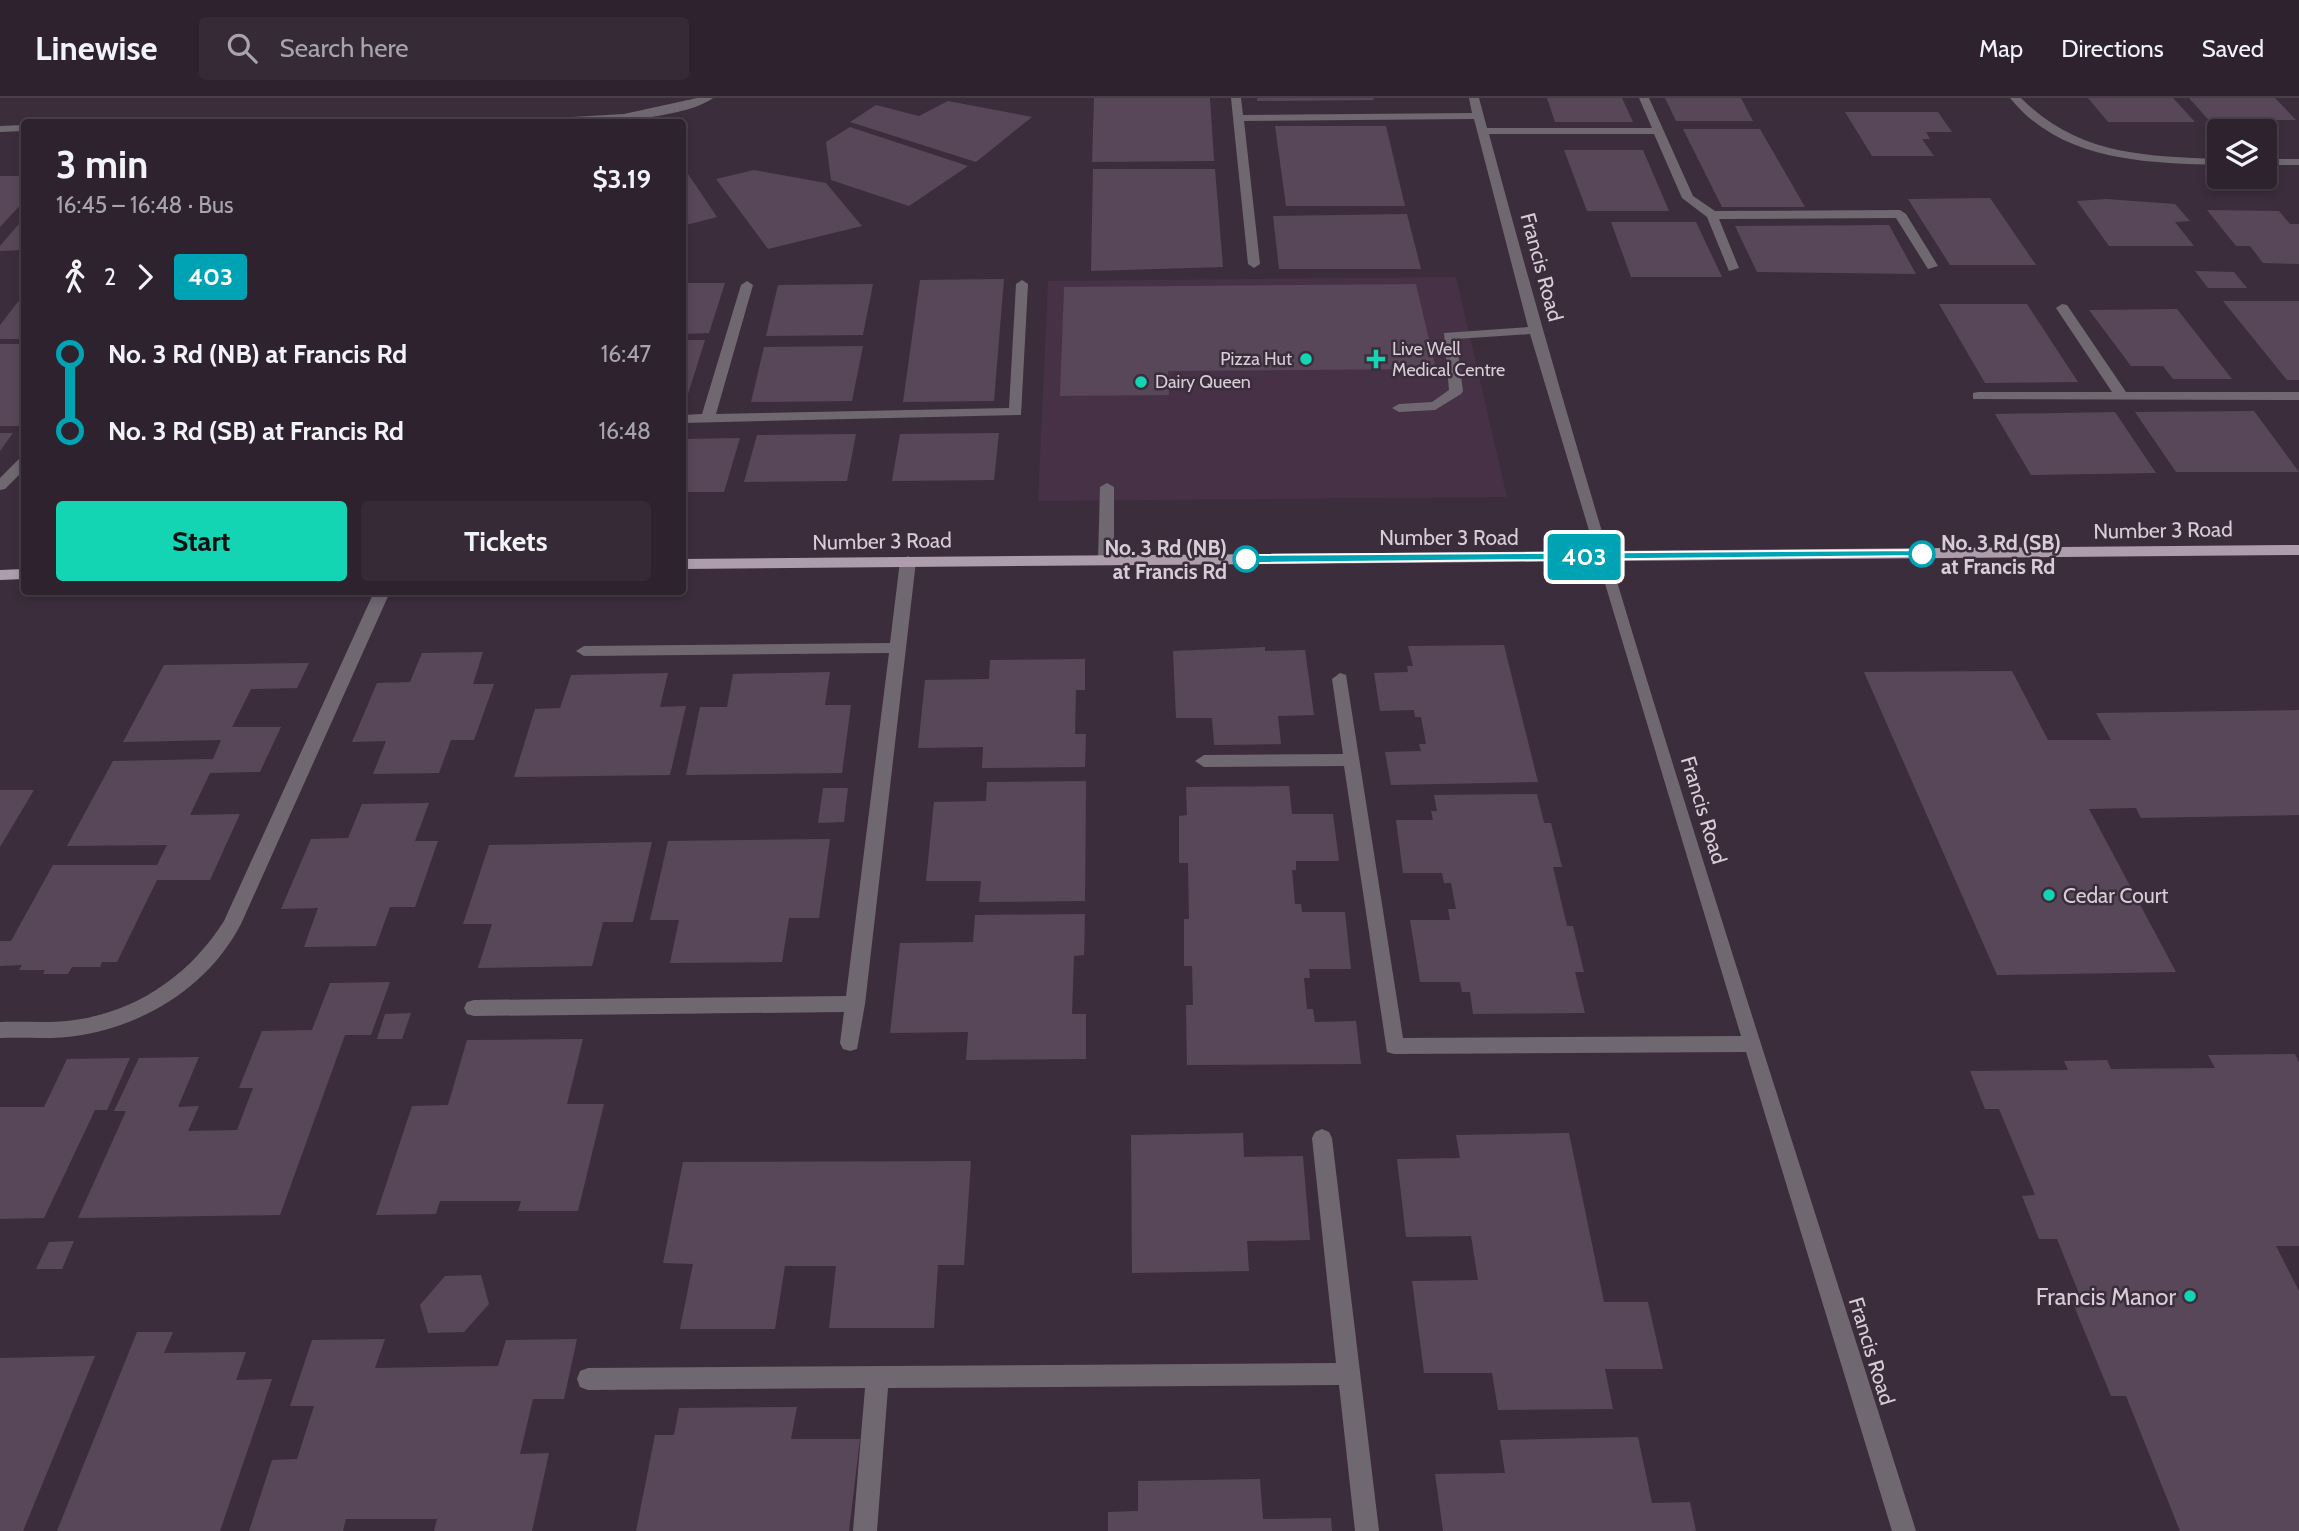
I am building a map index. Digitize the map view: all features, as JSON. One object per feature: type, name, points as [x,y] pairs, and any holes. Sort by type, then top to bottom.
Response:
[{"type":"main road","name":"Number 3 Road","points":[[686,565],[2299,550]]},
{"type":"main road","points":[[0,575],[21,574]]},
{"type":"street","points":[[626,119],[708,98]]},
{"type":"street","points":[[1236,98],[1254,264]]},
{"type":"street","name":"Francis Road","points":[[1474,98],[1535,330],[1602,557],[1904,1531]]},
{"type":"street","points":[[1644,98],[1688,198],[1712,215],[1733,268]]},
{"type":"street","points":[[2015,98],[2039,124],[2098,150],[2151,159],[2207,161]]},
{"type":"street","points":[[1238,118],[1479,116]]},
{"type":"street","points":[[0,128],[21,128]]},
{"type":"street","points":[[1482,131],[1658,131]]},
{"type":"street","points":[[2277,162],[2299,162]]},
{"type":"street","points":[[1712,215],[1900,214],[1932,266]]},
{"type":"street","points":[[686,419],[1016,412],[1023,284]]},
{"type":"street","points":[[708,419],[747,285]]},
{"type":"street","points":[[2062,308],[2122,396]]},
{"type":"street","points":[[1399,408],[1435,406],[1456,391],[1449,336],[1535,330]]},
{"type":"street","points":[[1978,396],[2299,396]]},
{"type":"street","points":[[0,486],[21,465]]},
{"type":"street","points":[[1106,560],[1107,487]]},
{"type":"street","points":[[850,1043],[908,561]]},
{"type":"street","points":[[0,1030],[68,1028],[112,1019],[161,996],[208,961],[232,925],[381,595]]},
{"type":"street","points":[[584,651],[898,648]]},
{"type":"street","points":[[1340,679],[1394,1046],[1753,1044]]},
{"type":"street","points":[[1204,761],[1352,760]]},
{"type":"street","points":[[474,1008],[855,1004]]},
{"type":"street","points":[[1322,1138],[1367,1531]]},
{"type":"street","points":[[589,1379],[1349,1374]]},
{"type":"street","points":[[865,1531],[877,1377]]},
{"type":"shaded area","points":[[1456,277],[1507,497],[1038,501],[1048,281]]},
{"type":"building","points":[[1094,98],[1210,98],[1214,161],[1092,162]]},
{"type":"building","points":[[1257,98],[1373,98],[1374,100],[1257,101]]},
{"type":"building","points":[[1547,98],[1622,98],[1633,122],[1555,122]]},
{"type":"building","points":[[1665,98],[1741,98],[1753,121],[1676,121]]},
{"type":"building","points":[[2088,98],[2173,98],[2195,122],[2108,122]]},
{"type":"building","points":[[2189,98],[2275,98],[2296,120],[2277,119],[2208,119]]},
{"type":"building","points":[[948,101],[1032,117],[976,162],[850,122],[876,105],[919,116]]},
{"type":"building","points":[[1845,112],[1938,112],[1952,132],[1926,132],[1930,139],[1922,139],[1934,156],[1872,156]]},
{"type":"building","points":[[1275,126],[1386,126],[1405,206],[1286,206]]},
{"type":"building","points":[[850,127],[968,166],[909,206],[831,180],[826,142]]},
{"type":"building","points":[[1683,129],[1760,129],[1805,207],[1722,207]]},
{"type":"building","points":[[1564,150],[1643,150],[1669,211],[1587,211]]},
{"type":"building","points":[[1093,169],[1215,169],[1223,267],[1091,271]]},
{"type":"building","points":[[754,170],[826,183],[862,226],[768,249],[716,179]]},
{"type":"building","points":[[686,171],[717,217],[686,225]]},
{"type":"building","points":[[0,176],[21,176],[21,204],[0,227]]},
{"type":"building","points":[[1990,198],[2036,265],[1950,265],[1908,199]]},
{"type":"building","points":[[2106,199],[2175,204],[2190,221],[2175,222],[2194,246],[2109,246],[2077,201]]},
{"type":"building","points":[[2207,210],[2279,211],[2290,224],[2299,224],[2299,264],[2263,263],[2250,246],[2236,246]]},
{"type":"building","points":[[1407,214],[1421,269],[1279,269],[1273,216]]},
{"type":"building","points":[[21,222],[21,250],[0,251],[0,246]]},
{"type":"building","points":[[1611,222],[1696,222],[1722,277],[1631,277]]},
{"type":"building","points":[[1889,225],[1916,274],[1757,272],[1735,226]]},
{"type":"building","points":[[2195,271],[2234,272],[2247,288],[2208,288]]},
{"type":"building","points":[[1004,279],[994,401],[903,402],[920,280]]},
{"type":"building","points":[[686,283],[725,283],[709,333],[686,334]]},
{"type":"building","points":[[873,284],[863,335],[766,336],[778,285]]},
{"type":"building","points":[[1416,284],[1436,369],[1168,371],[1169,395],[1060,396],[1064,287]]},
{"type":"building","points":[[21,298],[21,339],[0,339],[0,325]]},
{"type":"building","points":[[2223,301],[2299,301],[2299,380],[2287,380]]},
{"type":"building","points":[[1939,304],[2027,304],[2078,382],[1985,383]]},
{"type":"building","points":[[2177,309],[2232,379],[2173,379],[2163,366],[2131,366],[2089,310]]},
{"type":"building","points":[[686,340],[705,340],[688,394]]},
{"type":"building","points":[[0,344],[21,344],[21,426],[0,426]]},
{"type":"building","points":[[863,346],[852,401],[751,402],[764,347]]},
{"type":"building","points":[[2254,411],[2299,472],[2176,472],[2135,412]]},
{"type":"building","points":[[2115,412],[2156,473],[2031,475],[1995,414]]},
{"type":"building","points":[[0,433],[13,433],[0,451]]},
{"type":"building","points":[[999,433],[994,480],[892,481],[900,434]]},
{"type":"building","points":[[856,434],[847,481],[744,482],[757,435]]},
{"type":"building","points":[[740,438],[724,492],[686,492],[686,439]]},
{"type":"building","points":[[1504,645],[1538,782],[1391,785],[1385,752],[1421,751],[1419,744],[1426,744],[1421,717],[1415,717],[1414,710],[1380,711],[1374,673],[1408,672],[1407,666],[1413,666],[1408,646]]},
{"type":"building","points":[[1265,647],[1265,651],[1305,650],[1314,715],[1278,716],[1281,744],[1214,745],[1212,718],[1176,718],[1173,651]]},
{"type":"building","points":[[483,652],[473,684],[494,684],[474,740],[451,740],[439,773],[373,774],[386,741],[352,742],[377,683],[410,682],[422,653]]},
{"type":"building","points":[[1085,659],[1085,690],[1076,690],[1075,734],[1086,734],[1085,767],[982,768],[983,747],[918,748],[925,680],[989,679],[990,660]]},
{"type":"building","points":[[309,663],[297,688],[251,689],[232,727],[281,727],[260,772],[210,773],[190,815],[240,814],[210,880],[157,880],[117,962],[102,962],[100,967],[72,967],[68,974],[43,974],[45,970],[19,970],[22,965],[0,966],[0,941],[11,941],[53,865],[157,865],[167,845],[67,846],[113,761],[213,759],[221,740],[123,742],[164,665]]},
{"type":"building","name":"Cedar Court","points":[[2012,671],[2048,740],[2111,740],[2096,713],[2299,710],[2299,815],[2141,818],[2136,808],[2089,809],[2176,972],[1997,975],[1864,672]]},
{"type":"building","points":[[830,672],[825,705],[851,705],[842,773],[686,775],[700,707],[727,707],[733,674]]},
{"type":"building","points":[[668,673],[660,707],[686,706],[670,775],[514,777],[535,709],[560,708],[571,675]]},
{"type":"building","points":[[1086,781],[1085,901],[979,902],[981,881],[926,881],[934,802],[986,801],[987,782]]},
{"type":"building","points":[[1289,786],[1292,814],[1333,814],[1339,861],[1296,861],[1296,870],[1292,870],[1295,904],[1301,904],[1302,912],[1345,912],[1351,969],[1309,969],[1310,978],[1304,978],[1307,1009],[1313,1009],[1315,1022],[1356,1021],[1361,1064],[1187,1065],[1186,1005],[1193,1005],[1192,966],[1184,966],[1184,919],[1189,919],[1188,863],[1179,863],[1179,816],[1187,815],[1186,787]]},
{"type":"building","points":[[823,788],[848,788],[844,822],[818,823]]},
{"type":"building","points":[[0,790],[34,790],[0,847]]},
{"type":"building","points":[[1537,794],[1544,823],[1551,823],[1562,867],[1553,867],[1567,926],[1573,926],[1584,972],[1575,972],[1585,1013],[1473,1014],[1470,992],[1462,992],[1460,982],[1420,982],[1410,920],[1450,920],[1448,909],[1456,909],[1451,883],[1444,883],[1442,873],[1403,873],[1396,820],[1433,820],[1431,811],[1437,811],[1434,795]]},
{"type":"building","points":[[429,803],[415,841],[438,841],[415,907],[390,907],[376,946],[304,947],[318,908],[281,909],[311,839],[348,838],[362,804]]},
{"type":"building","points":[[830,839],[819,918],[789,918],[782,962],[670,963],[679,920],[650,920],[668,841]]},
{"type":"building","points":[[652,842],[633,922],[603,922],[592,966],[478,968],[492,924],[463,924],[489,845]]},
{"type":"building","points":[[1085,914],[1084,955],[1074,956],[1072,1014],[1086,1014],[1086,1059],[966,1060],[968,1032],[890,1033],[900,943],[973,942],[975,915]]},
{"type":"building","points":[[390,982],[371,1035],[345,1035],[280,1215],[78,1218],[126,1111],[114,1111],[139,1058],[199,1057],[178,1107],[199,1106],[188,1131],[237,1130],[253,1088],[239,1088],[262,1031],[312,1030],[330,983]]},
{"type":"building","points":[[411,1013],[402,1039],[377,1039],[385,1014]]},
{"type":"building","points":[[583,1039],[567,1104],[604,1104],[578,1211],[518,1211],[521,1201],[440,1201],[436,1214],[376,1215],[412,1106],[448,1105],[467,1040]]},
{"type":"building","name":"Francis Manor","points":[[2295,1054],[2299,1062],[2299,1246],[2276,1246],[2299,1291],[2299,1531],[2180,1531],[2126,1396],[2111,1396],[2072,1301],[2082,1301],[2057,1239],[2039,1239],[2022,1196],[2035,1195],[1999,1109],[1985,1109],[1970,1071],[2068,1070],[2064,1061],[2107,1060],[2111,1069],[2215,1068],[2208,1055]]},
{"type":"building","points":[[130,1058],[107,1110],[95,1110],[44,1218],[0,1219],[0,1107],[44,1107],[67,1059]]},
{"type":"building","points":[[1243,1133],[1244,1157],[1303,1156],[1310,1240],[1247,1241],[1249,1271],[1132,1273],[1131,1135]]},
{"type":"building","points":[[1569,1133],[1604,1302],[1648,1302],[1663,1369],[1605,1369],[1613,1409],[1498,1410],[1492,1373],[1424,1373],[1412,1281],[1478,1280],[1471,1236],[1406,1237],[1397,1159],[1460,1158],[1456,1135]]},
{"type":"building","points":[[971,1161],[964,1265],[938,1265],[934,1328],[829,1328],[836,1266],[785,1266],[775,1329],[680,1329],[693,1264],[663,1263],[683,1162]]},
{"type":"building","points":[[74,1241],[62,1269],[36,1269],[49,1242]]},
{"type":"building","points":[[481,1275],[489,1304],[464,1332],[428,1333],[420,1305],[445,1276]]},
{"type":"building","points":[[137,1332],[173,1332],[164,1353],[246,1352],[236,1380],[272,1379],[220,1531],[57,1531]]},
{"type":"building","points":[[385,1339],[375,1368],[498,1366],[506,1340],[577,1339],[564,1399],[533,1399],[520,1454],[549,1453],[532,1531],[434,1531],[437,1519],[346,1519],[343,1531],[249,1531],[272,1460],[297,1459],[314,1406],[290,1406],[312,1340]]},
{"type":"building","points":[[95,1356],[23,1531],[0,1531],[0,1358]]},
{"type":"building","points":[[797,1407],[791,1439],[860,1439],[849,1531],[636,1531],[655,1435],[674,1435],[679,1408]]},
{"type":"building","points":[[1638,1437],[1652,1503],[1690,1502],[1696,1531],[1443,1531],[1435,1474],[1505,1473],[1500,1440]]},
{"type":"building","points":[[1260,1479],[1263,1519],[1331,1518],[1332,1531],[1108,1531],[1108,1512],[1138,1511],[1138,1481]]},
{"type":"bus line","name":"403","points":[[1246,559],[1922,554]]},
{"type":"place","name":"Pizza Hut","points":[[1306,359]]},
{"type":"place","name":"Live Well Medical Centre","points":[[1376,359]]},
{"type":"place","name":"Dairy Queen","points":[[1141,382]]},
{"type":"place","name":"No. 3 Rd (SB) at Francis Rd","points":[[1922,554]]},
{"type":"place","name":"No. 3 Rd (NB) at Francis Rd","points":[[1246,559]]},
{"type":"place","name":"Cedar Court","points":[[2049,895]]},
{"type":"place","name":"Francis Manor","points":[[2190,1296]]}]
